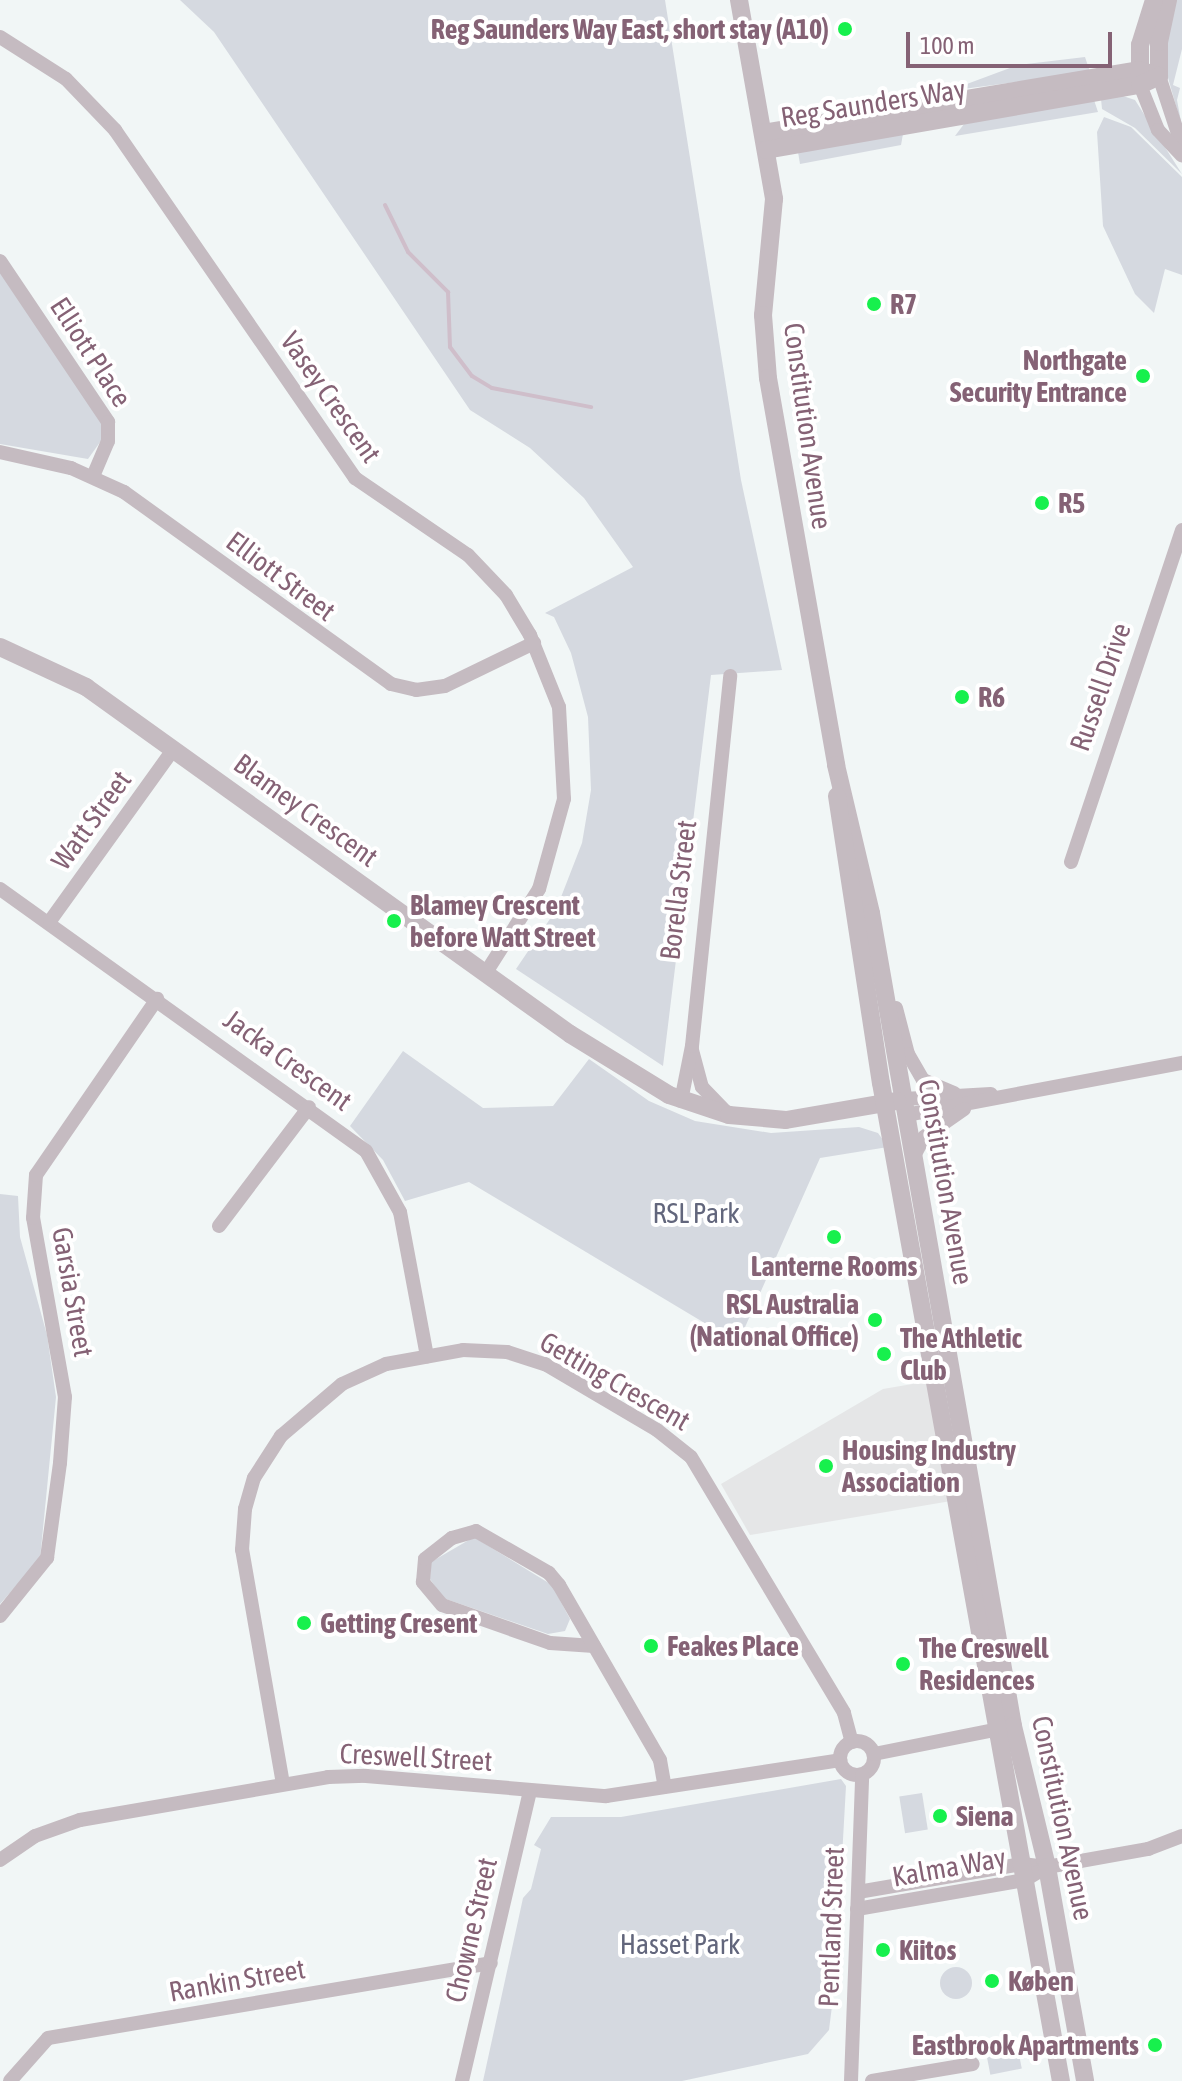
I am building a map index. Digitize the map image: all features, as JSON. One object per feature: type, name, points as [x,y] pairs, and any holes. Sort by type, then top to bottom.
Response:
[{"type":"street","name":"Constitution Avenue","points":[[739,0],[775,217],[763,315],[766,362],[836,765],[853,823],[883,982],[896,1108],[914,1170],[999,1729],[1061,2081]]},
{"type":"street","points":[[1154,0],[1141,40],[1140,78],[1158,130],[1182,156]]},
{"type":"street","points":[[1168,0],[1159,42],[1159,76],[1182,146]]},
{"type":"street","name":"Vasey Crescent","points":[[0,37],[56,71],[104,116],[351,473],[374,496],[437,533],[478,564],[515,608],[534,643],[560,714],[563,806],[539,889],[485,974]]},
{"type":"street","name":"Reg Saunders Way","points":[[764,141],[1159,76]]},
{"type":"street","name":"Elliott Place","points":[[0,261],[107,420],[108,441],[93,476]]},
{"type":"street","name":"Elliott Street","points":[[0,452],[93,476],[141,502],[365,671],[391,684],[416,690],[445,686],[534,643]]},
{"type":"street","name":"Russell Drive","points":[[1071,862],[1182,530]]},
{"type":"street","name":"Blamey Crescent","points":[[0,647],[70,678],[570,1034],[680,1105],[723,1122],[777,1127],[896,1108]]},
{"type":"street","name":"Borella Street","points":[[680,1105],[692,1046],[730,676]]},
{"type":"street","name":"Watt Street","points":[[50,921],[173,750]]},
{"type":"street","name":"Constitution Avenue","points":[[836,765],[839,823],[1013,1726],[1047,1867],[1085,2081]]},
{"type":"street","name":"Jacka Crescent","points":[[0,889],[50,921],[362,1147],[391,1188],[404,1228],[427,1356]]},
{"type":"street","points":[[883,982],[920,1076],[930,1087],[954,1093],[996,1094],[1182,1063]]},
{"type":"street","name":"Garsia Street","points":[[0,1616],[47,1558],[59,1479],[65,1397],[33,1218],[36,1175],[157,999]]},
{"type":"street","points":[[692,1046],[702,1087],[729,1115]]},
{"type":"street","points":[[896,1108],[954,1093]]},
{"type":"street","points":[[914,1170],[920,1140],[974,1103],[996,1094]]},
{"type":"street","points":[[896,1108],[974,1103]]},
{"type":"street","name":"Blamey Crescent","points":[[680,1105],[729,1115],[804,1120],[896,1108]]},
{"type":"street","points":[[219,1226],[309,1107]]},
{"type":"street","name":"Getting Crescent","points":[[283,1784],[242,1550],[251,1487],[278,1440],[333,1390],[377,1366],[427,1356],[488,1350],[535,1359],[682,1449],[711,1484],[844,1713],[852,1742]]},
{"type":"street","points":[[594,1646],[550,1643],[442,1605],[424,1586],[425,1559],[461,1533],[489,1536],[552,1575],[594,1646],[660,1760],[665,1787]]},
{"type":"street","points":[[874,1754],[999,1729]]},
{"type":"street","points":[[852,1742],[863,1742],[874,1754],[871,1769],[862,1775],[847,1773],[840,1760],[844,1746],[852,1742]]},
{"type":"street","name":"Creswell Street","points":[[0,1860],[35,1836],[80,1820],[283,1784],[361,1775],[606,1796],[840,1760]]},
{"type":"street","name":"Pentland Street","points":[[851,2081],[862,1775]]},
{"type":"street","name":"Chowne Street","points":[[462,2081],[530,1791]]},
{"type":"street","points":[[1047,1867],[1148,1849],[1182,1836]]},
{"type":"street","name":"Kalma Way","points":[[857,1909],[1047,1867]]},
{"type":"street","name":"Kalma Way","points":[[858,1892],[1024,1872]]},
{"type":"street","name":"Rankin Street","points":[[10,2081],[48,2038],[491,1963]]},
{"type":"street","points":[[872,2081],[973,2064]]},
{"type":"shaded area","points":[[930,1381],[951,1501],[750,1535],[721,1484],[883,1389]]},
{"type":"green space","points":[[180,0],[665,0],[741,480],[782,670],[711,675],[663,1066],[516,969],[556,910],[582,843],[591,790],[588,717],[571,653],[554,617],[545,613],[633,567],[584,498],[530,448],[470,410],[214,32]]},
{"type":"green space","points":[[1175,0],[1182,0],[1182,49],[1173,85],[1180,88],[1177,100],[1182,127],[1163,60]]},
{"type":"green space","points":[[1085,57],[1090,72],[948,91],[1018,65]]},
{"type":"green space","points":[[1123,96],[1135,100],[1182,174],[1135,128],[1102,109],[1101,99]]},
{"type":"green space","points":[[1094,100],[1098,112],[955,136],[964,124]]},
{"type":"green space","points":[[1104,117],[1131,127],[1182,177],[1182,275],[1165,269],[1154,313],[1135,294],[1103,226],[1097,132]]},
{"type":"green space","points":[[903,134],[901,145],[800,164],[798,152]]},
{"type":"green space","points":[[0,271],[102,424],[103,438],[88,459],[0,444]]},
{"type":"green space","name":"RSL Park","points":[[403,1051],[483,1108],[553,1106],[589,1059],[649,1101],[695,1121],[771,1133],[859,1127],[878,1133],[888,1147],[820,1158],[738,1343],[469,1182],[405,1201],[383,1160],[350,1126]]},
{"type":"green space","points":[[0,1194],[18,1196],[20,1237],[47,1335],[56,1397],[40,1559],[0,1604]]},
{"type":"green space","points":[[474,1537],[552,1585],[570,1619],[565,1631],[548,1634],[443,1598],[430,1579],[431,1562]]},
{"type":"green space","name":"Hasset Park","points":[[841,1779],[846,1786],[835,1982],[829,2030],[808,2054],[682,2081],[483,2081],[523,1898],[531,1889],[541,1849],[534,1845],[551,1817],[621,1817]]},
{"type":"green space","points":[[922,1793],[928,1830],[905,1833],[899,1797]]},
{"type":"green space","points":[[956,1967],[967,1972],[972,1983],[967,1994],[956,1999],[945,1994],[940,1983],[945,1972]]},
{"type":"green space","points":[[1017,2044],[1022,2069],[990,2075],[986,2050]]},
{"type":"waterway","points":[[385,205],[408,252],[448,292],[450,347],[472,376],[492,388],[591,407]]},
{"type":"place","name":"Reg Saunders Way East, short stay (A10)","points":[[845,29]]},
{"type":"place","name":"R7","points":[[874,304]]},
{"type":"place","name":"Northgate Security Entrance","points":[[1143,376]]},
{"type":"place","name":"R5","points":[[1042,503]]},
{"type":"place","name":"R6","points":[[962,697]]},
{"type":"place","name":"Blamey Crescent before Watt Street","points":[[394,921]]},
{"type":"place","name":"Lanterne Rooms","points":[[834,1237]]},
{"type":"place","name":"RSL Australia (National Office)","points":[[875,1320]]},
{"type":"place","name":"The Athletic Club","points":[[884,1354]]},
{"type":"place","name":"Housing Industry Association","points":[[826,1466]]},
{"type":"place","name":"Getting Cresent","points":[[304,1623]]},
{"type":"place","name":"Feakes Place","points":[[651,1646]]},
{"type":"place","name":"The Creswell Residences","points":[[903,1664]]},
{"type":"place","name":"Siena","points":[[940,1816]]},
{"type":"place","name":"Kiitos","points":[[883,1950]]},
{"type":"place","name":"Køben","points":[[992,1981]]},
{"type":"place","name":"Eastbrook Apartments","points":[[1155,2045]]}]
